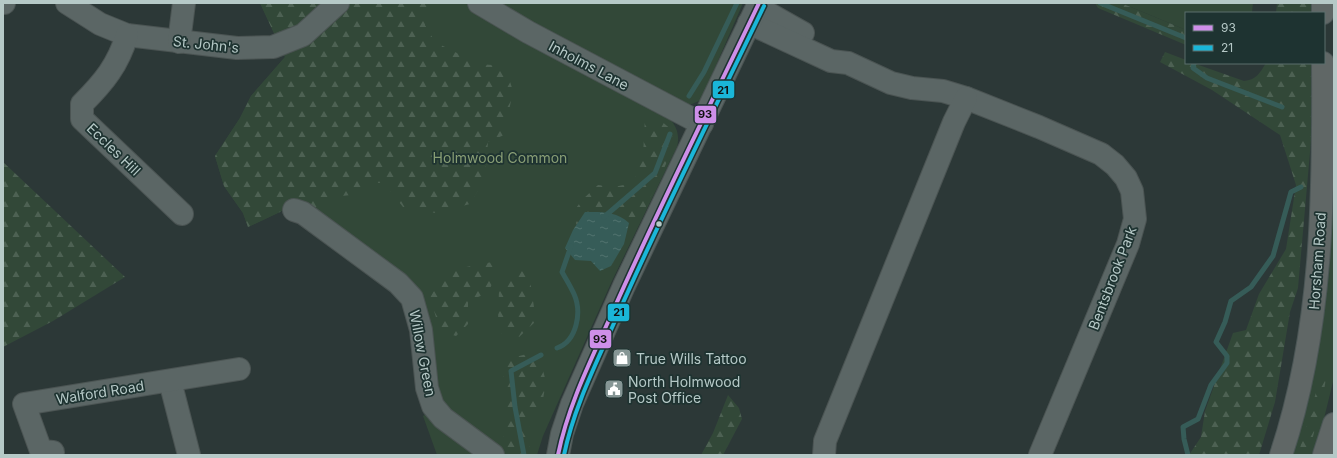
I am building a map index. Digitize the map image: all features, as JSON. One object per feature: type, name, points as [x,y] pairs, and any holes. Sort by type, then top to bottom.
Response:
[{"type":"highway","name":"Horsham Road","points":[[1280,455],[1304,366],[1314,311],[1322,180],[1323,64]]},
{"type":"highway","points":[[1324,455],[1334,424]]},
{"type":"street","name":"St. John's","points":[[67,3],[100,24],[127,35],[237,48],[273,47],[303,35],[338,3]]},
{"type":"street","points":[[179,42],[184,3]]},
{"type":"street","name":"Inholms Lane","points":[[479,3],[528,32],[702,124]]},
{"type":"street","points":[[558,455],[562,434],[572,404],[624,286],[755,11]]},
{"type":"street","name":"Bentsbrook Park","points":[[755,11],[776,19],[834,48],[848,63],[891,83],[912,88],[943,91],[966,98],[1101,154],[1115,165],[1126,178],[1133,198],[1135,219],[1128,244],[1040,455]]},
{"type":"street","name":"Eccles Hill","points":[[127,35],[122,54],[101,85],[82,104],[82,119],[182,214]]},
{"type":"street","points":[[824,455],[825,441],[954,122],[966,98]]},
{"type":"street","name":"Willow Green","points":[[294,210],[304,214],[398,283],[412,298],[421,330],[427,388],[433,406],[442,418],[493,455]]},
{"type":"street","name":"Walford Road","points":[[53,452],[41,451],[24,404],[170,381],[239,368]]},
{"type":"street","points":[[170,381],[189,455]]},
{"type":"green space","name":"Holmwood Common","points":[[260,3],[743,3],[701,100],[692,104],[682,104],[669,118],[677,131],[677,147],[611,283],[543,436],[537,455],[437,455],[423,416],[441,403],[420,296],[287,207],[280,212],[248,227],[243,213],[224,186],[215,156],[240,118],[251,96],[285,57]]},
{"type":"green space","points":[[260,3],[435,3],[425,25],[435,42],[479,64],[505,66],[513,91],[504,135],[488,142],[485,178],[470,204],[435,213],[403,207],[384,183],[371,183],[351,195],[332,197],[318,209],[311,210],[287,207],[280,212],[248,227],[243,213],[224,186],[215,156],[240,118],[251,96],[285,57]]},
{"type":"green space","points":[[1095,3],[1121,3],[1185,30],[1185,45],[1098,8]]},
{"type":"green space","points":[[1121,3],[1253,3],[1252,12],[1185,12],[1185,30]]},
{"type":"green space","points":[[1277,3],[1313,3],[1313,12],[1276,12]]},
{"type":"green space","points":[[1333,3],[1334,3],[1334,151]]},
{"type":"green space","points":[[1165,52],[1185,60],[1185,64],[1196,64],[1244,81],[1255,78],[1265,64],[1313,64],[1311,141],[1298,288],[1290,312],[1275,402],[1259,455],[1189,455],[1201,437],[1205,411],[1233,333],[1246,330],[1259,294],[1286,249],[1296,185],[1280,135],[1212,90],[1160,62]]},
{"type":"green space","points":[[645,117],[660,120],[673,131],[673,149],[641,217],[629,223],[614,214],[603,212],[585,212],[577,225],[571,215],[582,200],[598,185],[614,187],[633,183],[643,156]]},
{"type":"green space","points":[[1334,151],[1334,378],[1315,455],[1290,455],[1307,399],[1322,325],[1329,249]]},
{"type":"green space","points":[[3,162],[125,277],[53,321],[3,347]]},
{"type":"green space","points":[[492,262],[496,275],[488,293],[468,301],[468,324],[456,336],[440,331],[430,297],[446,271]]},
{"type":"green space","points":[[514,269],[529,273],[536,321],[518,338],[502,334],[498,321],[499,289]]},
{"type":"green space","points":[[538,351],[546,382],[542,405],[529,417],[530,455],[515,453],[503,444],[505,410],[503,372],[508,359]]},
{"type":"green space","points":[[1321,375],[1326,378],[1322,403],[1308,455],[1298,455]]},
{"type":"green space","points":[[728,395],[739,408],[742,419],[723,455],[701,455],[713,433]]},
{"type":"water","points":[[585,212],[603,212],[614,214],[629,223],[624,244],[611,266],[600,271],[591,261],[575,260],[565,248],[573,230]]},
{"type":"waterway","points":[[689,96],[704,72],[737,3]]},
{"type":"waterway","points":[[1100,3],[1185,38]]},
{"type":"waterway","points":[[1194,64],[1193,68],[1207,78],[1282,107]]},
{"type":"waterway","points":[[604,217],[655,173],[670,134]]},
{"type":"waterway","points":[[1188,455],[1183,427],[1198,419],[1211,385],[1227,363],[1227,356],[1216,342],[1225,322],[1231,301],[1251,287],[1273,256],[1291,192],[1301,187]]},
{"type":"waterway","points":[[557,348],[569,339],[576,325],[578,309],[576,301],[574,294],[562,272],[571,246]]},
{"type":"waterway","points":[[524,455],[515,407],[511,371],[541,355]]},
{"type":"transit line","name":"93","points":[[558,455],[562,436],[574,400],[589,364],[648,233],[759,3]]},
{"type":"transit line","name":"21","points":[[564,455],[568,437],[580,401],[635,275],[764,6]]},
{"type":"place","name":"True Wills Tattoo","points":[[622,358]]},
{"type":"place","name":"North Holmwood Post Office","points":[[614,389]]}]
